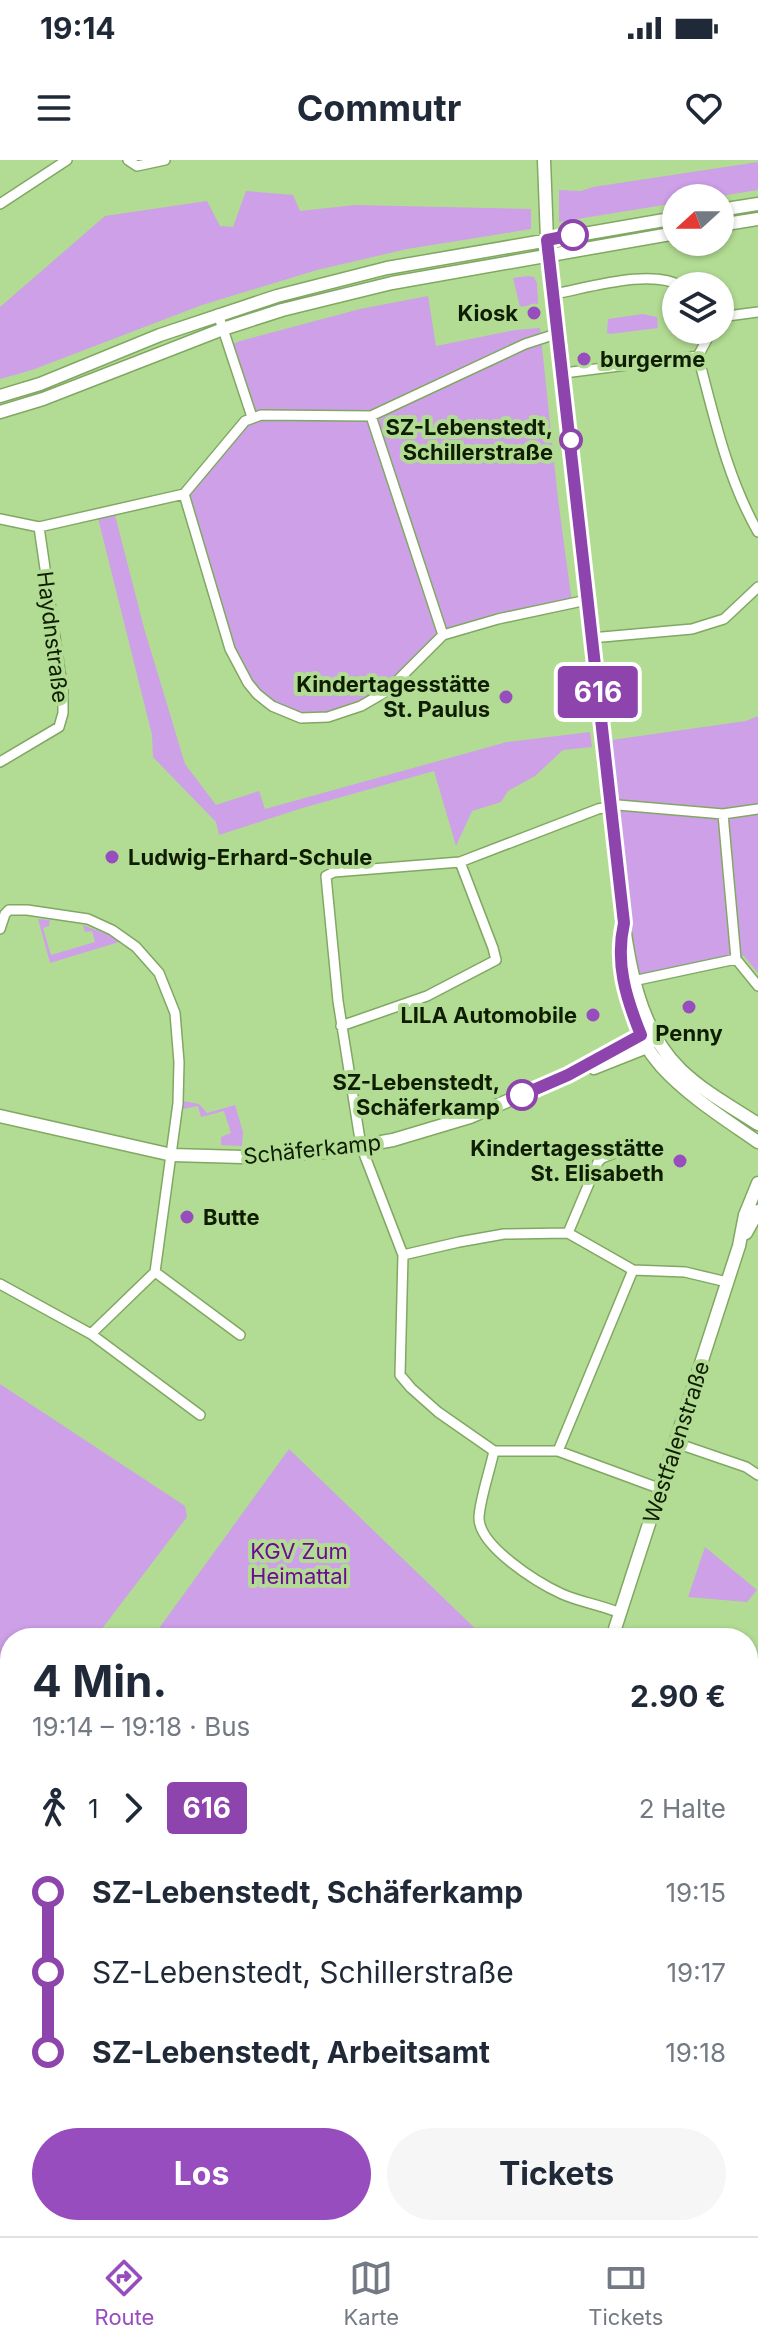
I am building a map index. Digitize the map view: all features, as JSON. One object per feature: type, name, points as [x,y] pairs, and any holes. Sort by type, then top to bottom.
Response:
[{"type":"street","points":[[0,204],[67,160]]},
{"type":"street","points":[[128,160],[137,166],[165,160]]},
{"type":"street","points":[[544,160],[547,240],[591,638],[624,923],[635,981],[648,1039],[703,1089],[758,1124]]},
{"type":"street","points":[[734,208],[758,204]]},
{"type":"street","points":[[734,223],[758,219]]},
{"type":"street","points":[[0,396],[40,384],[218,314],[277,296],[362,274],[662,220]]},
{"type":"street","points":[[0,412],[43,399],[223,329],[282,310],[392,283],[662,235]]},
{"type":"street","points":[[554,294],[649,277],[662,279]]},
{"type":"street","points":[[734,315],[758,312]]},
{"type":"street","points":[[218,314],[252,417]]},
{"type":"street","points":[[0,519],[39,527],[184,494],[231,436],[252,417],[371,416],[525,344],[559,333]]},
{"type":"street","points":[[704,344],[698,356],[730,470],[744,507],[758,532]]},
{"type":"street","points":[[564,373],[698,356]]},
{"type":"street","points":[[371,416],[443,635]]},
{"type":"street","points":[[184,494],[230,649],[257,694],[277,708],[301,718],[328,717],[361,706],[387,691],[443,635],[498,619],[587,600]]},
{"type":"street","name":"Haydnstraße","points":[[0,762],[59,727],[63,713],[63,692],[39,527]]},
{"type":"street","points":[[591,638],[692,629],[724,619],[758,587]]},
{"type":"street","points":[[661,1489],[558,1451],[494,1451],[431,1407],[400,1375],[403,1255],[361,1146],[341,1026],[326,876],[334,872],[460,862],[611,806],[723,814],[758,809]]},
{"type":"street","points":[[723,814],[736,959],[758,986]]},
{"type":"street","points":[[341,1026],[427,996],[496,960],[460,862]]},
{"type":"street","points":[[0,929],[9,910],[27,910],[88,919],[112,930],[136,947],[159,973],[175,1013],[179,1062],[172,1155],[155,1272],[91,1334]]},
{"type":"street","points":[[624,923],[620,958],[622,982],[661,1066],[682,1086],[758,1142]]},
{"type":"street","points":[[635,981],[736,959]]},
{"type":"street","name":"Schäferkamp","points":[[0,1116],[172,1155],[288,1156],[361,1146],[436,1129],[648,1039]]},
{"type":"street","points":[[568,1233],[598,1162],[615,1153]]},
{"type":"street","name":"Westfalenstraße","points":[[615,1628],[739,1246],[745,1215],[758,1183]]},
{"type":"street","name":"Westfalenstraße","points":[[739,1246],[758,1211]]},
{"type":"street","points":[[403,1255],[504,1234],[568,1233],[633,1270],[685,1272],[727,1282]]},
{"type":"street","points":[[558,1451],[633,1270]]},
{"type":"street","points":[[155,1272],[240,1335]]},
{"type":"street","points":[[0,1284],[91,1334],[200,1415]]},
{"type":"street","points":[[676,1443],[746,1467],[758,1475]]},
{"type":"street","points":[[494,1451],[479,1518],[482,1530],[492,1544],[537,1581],[564,1595],[620,1613]]},
{"type":"green space","points":[[758,162],[758,190],[734,194],[734,184],[662,184],[662,205],[559,222],[559,190],[581,191]]},
{"type":"green space","points":[[246,191],[293,195],[300,211],[355,205],[531,209],[531,229],[407,249],[317,270],[202,305],[32,370],[0,379],[0,307],[105,216],[207,201],[220,226],[233,227]]},
{"type":"green space","points":[[534,277],[537,283],[538,304],[520,307],[513,278]]},
{"type":"green space","points":[[428,296],[436,346],[540,328],[572,603],[444,635],[415,665],[361,706],[301,718],[257,694],[230,649],[184,494],[252,416],[229,346],[360,309]]},
{"type":"green space","points":[[643,314],[657,317],[658,328],[607,333],[608,319]]},
{"type":"green space","points":[[115,515],[144,628],[185,764],[216,805],[259,791],[265,809],[507,742],[590,732],[592,747],[563,750],[535,776],[508,791],[501,802],[472,811],[456,846],[434,771],[219,835],[216,822],[153,757],[152,735],[98,518]]},
{"type":"green space","points":[[758,716],[758,973],[744,956],[633,981],[604,741],[746,721]]},
{"type":"green space","points":[[38,919],[50,920],[49,926],[43,928],[51,955],[95,942],[92,931],[85,932],[83,925],[119,942],[50,963]]},
{"type":"green space","points":[[183,1101],[199,1104],[207,1113],[235,1105],[243,1132],[242,1146],[221,1145],[221,1137],[231,1133],[224,1111],[201,1117],[198,1106],[182,1109]]},
{"type":"green space","points":[[0,1384],[185,1506],[187,1517],[103,1628],[0,1628]]},
{"type":"green space","name":"KGV Zum Heimattal","points":[[289,1449],[475,1628],[159,1628]]},
{"type":"green space","points":[[705,1547],[757,1590],[747,1602],[688,1597]]},
{"type":"bus line","name":"616","points":[[522,1095],[568,1075],[641,1035],[622,982],[620,958],[624,923],[547,240],[573,235]]},
{"type":"place","name":"Kiosk","points":[[534,313]]},
{"type":"place","name":"burgerme","points":[[584,359]]},
{"type":"place","name":"SZ-Lebenstedt, Schillerstraße","points":[[571,440]]},
{"type":"place","name":"Kindertagesstätte St. Paulus","points":[[506,697]]},
{"type":"place","name":"Ludwig-Erhard-Schule","points":[[112,857]]},
{"type":"place","name":"Penny","points":[[689,1007]]},
{"type":"place","name":"LILA Automobile","points":[[593,1015]]},
{"type":"place","name":"SZ-Lebenstedt, Schäferkamp","points":[[522,1095]]},
{"type":"place","name":"Kindertagesstätte St. Elisabeth","points":[[680,1161]]},
{"type":"place","name":"Butte","points":[[187,1217]]}]
